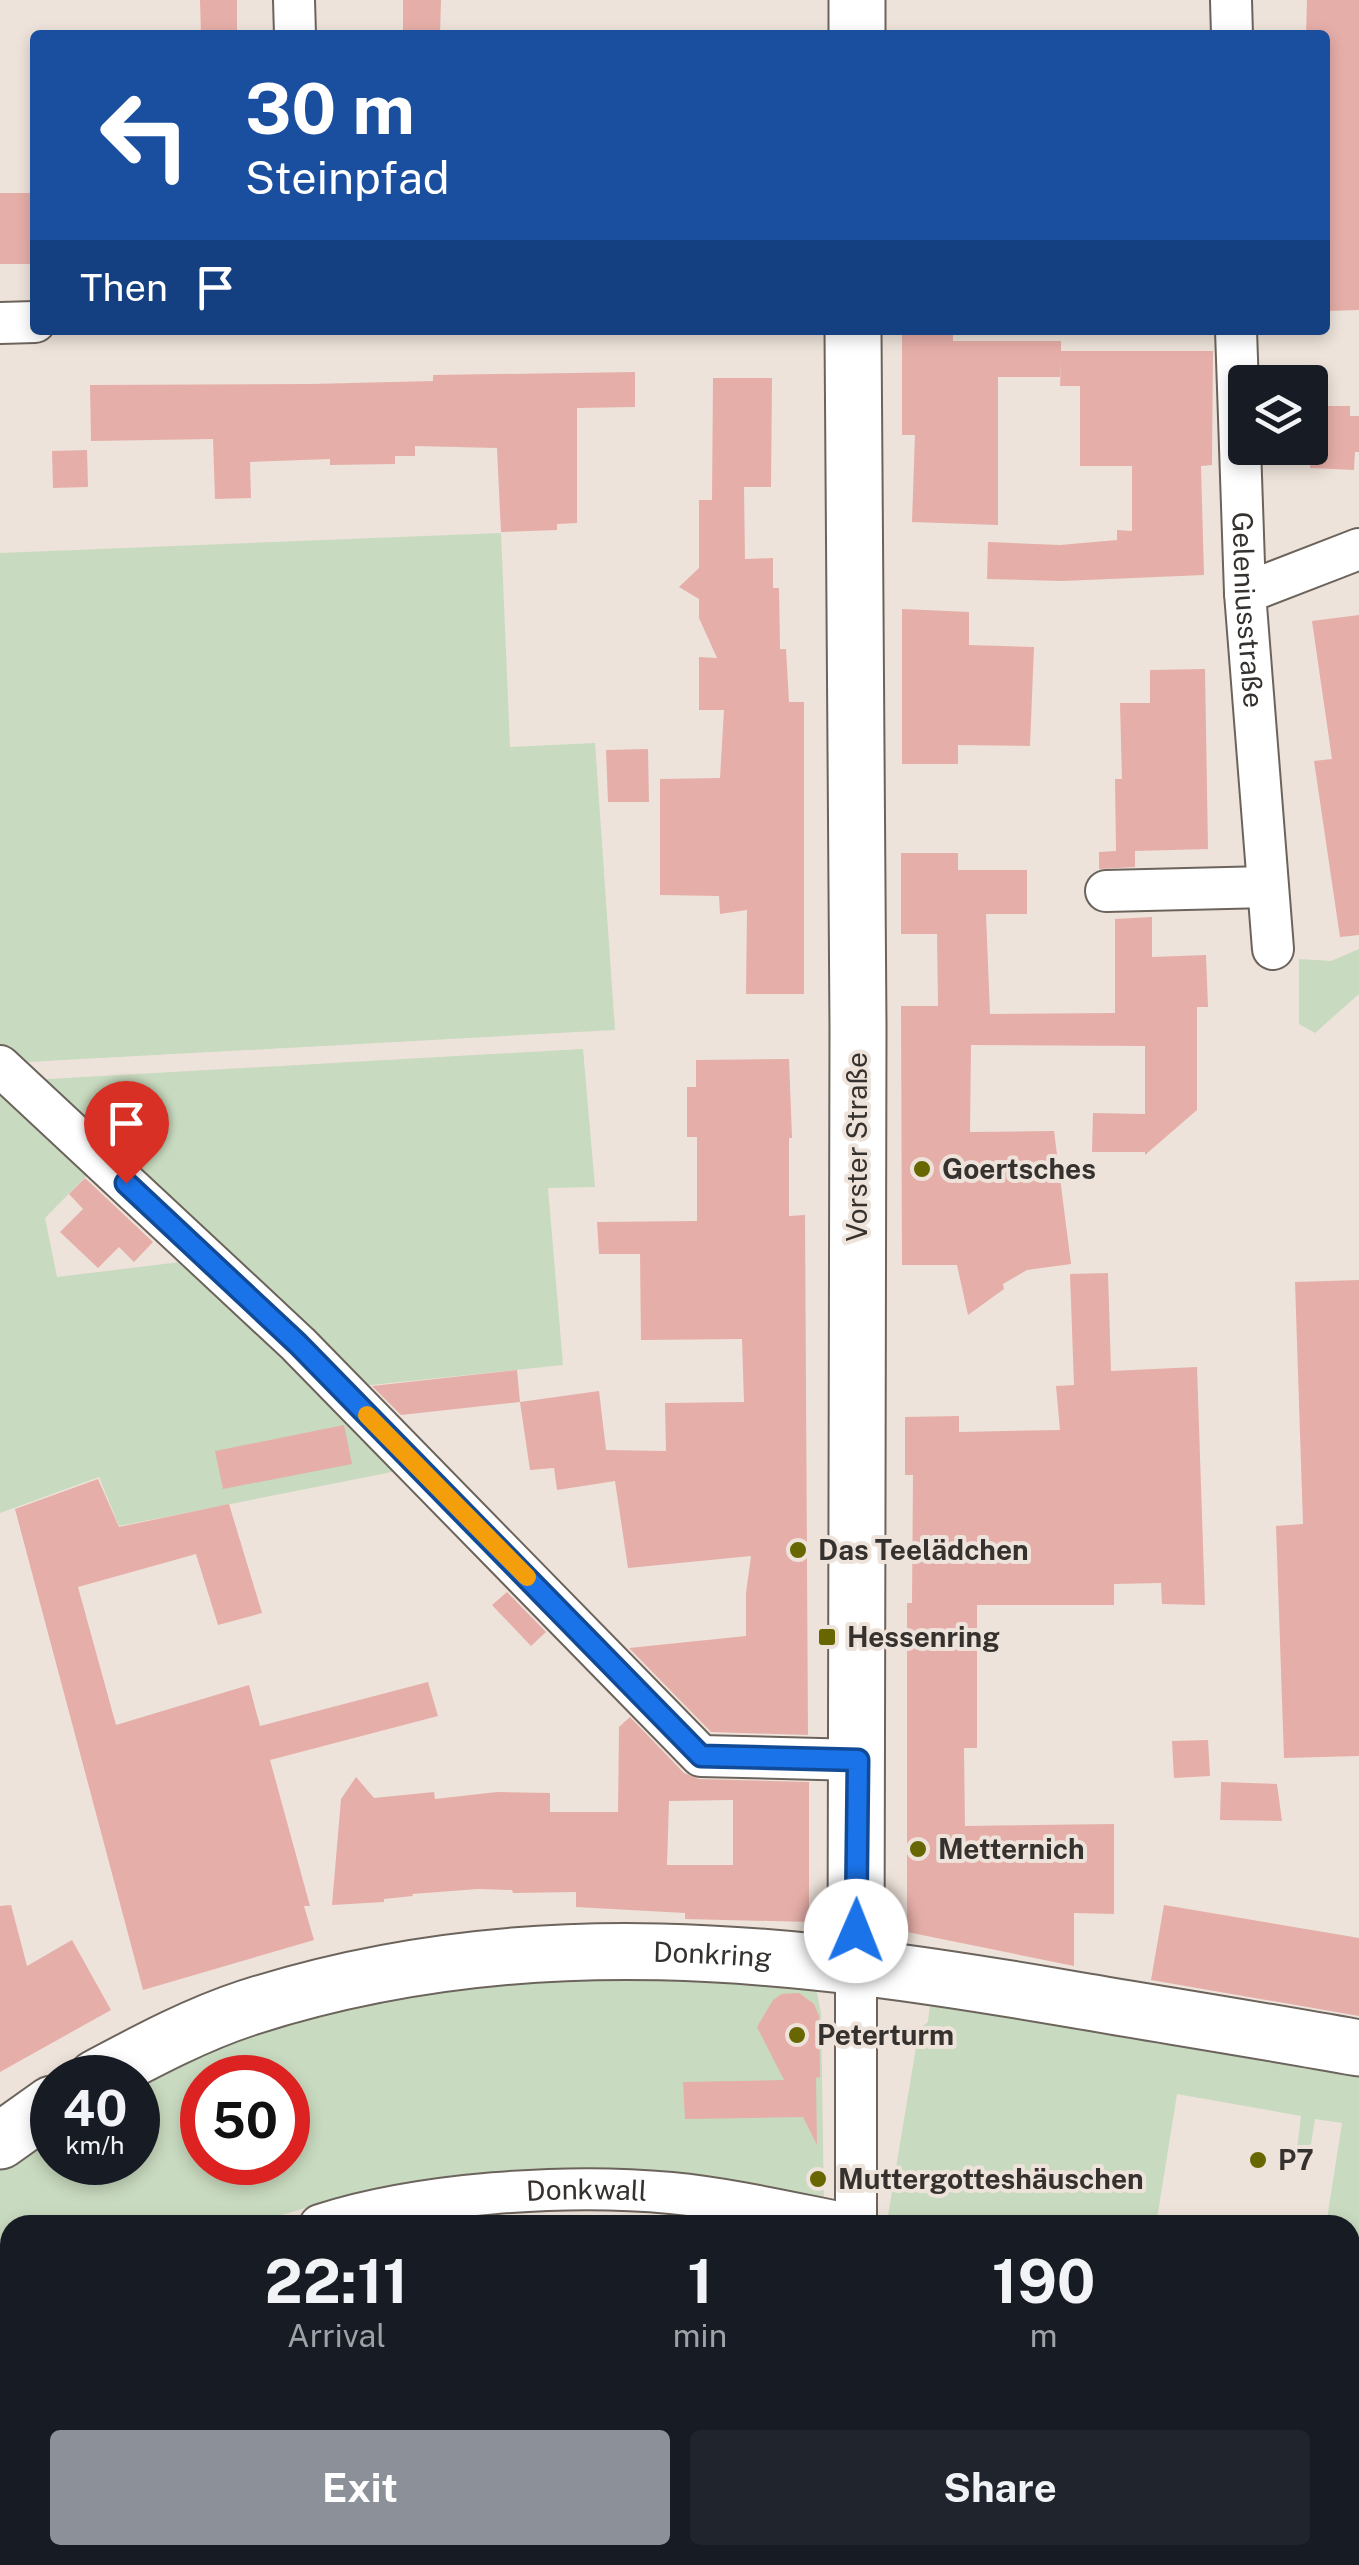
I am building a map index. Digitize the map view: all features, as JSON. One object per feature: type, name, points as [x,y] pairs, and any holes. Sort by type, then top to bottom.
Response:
[{"type":"main road","points":[[857,0],[857,30]]},
{"type":"main road","name":"Vorster Straße","points":[[853,335],[858,1028],[856,1964]]},
{"type":"main road","name":"Donkring","points":[[139,2055],[243,2009],[348,1979],[464,1959],[630,1950],[856,1964],[1351,2047]]},
{"type":"main road","points":[[0,2141],[30,2120]]},
{"type":"street","points":[[294,0],[295,30]]},
{"type":"street","points":[[1231,0],[1232,30]]},
{"type":"street","points":[[0,323],[30,322]]},
{"type":"street","name":"Geleniusstraße","points":[[1236,335],[1245,593],[1273,949]]},
{"type":"street","points":[[1245,593],[1359,549]]},
{"type":"street","points":[[1106,891],[1267,887]]},
{"type":"street","points":[[0,1066],[298,1344],[701,1756],[858,1760]]},
{"type":"street","points":[[854,2215],[856,1964]]},
{"type":"street","name":"Donkwall","points":[[360,2215],[388,2208],[524,2193],[624,2190],[721,2200],[801,2215]]},
{"type":"green space","points":[[501,533],[510,747],[595,743],[615,1030],[27,1062],[29,1073],[0,1054],[0,553]]},
{"type":"green space","points":[[1359,949],[1359,994],[1315,1033],[1299,1024],[1299,959],[1331,961]]},
{"type":"green space","points":[[583,1049],[595,1187],[548,1188],[563,1365],[352,1387],[31,1080]]},
{"type":"green space","points":[[0,1080],[95,1167],[45,1218],[57,1277],[197,1260],[407,1469],[119,1526],[99,1477],[0,1513]]},
{"type":"green space","points":[[571,1971],[815,1983],[821,2013],[824,2208],[474,2181],[342,2197],[282,2215],[0,2215],[0,2166],[30,2144],[30,2185],[160,2185],[160,2069],[180,2061],[180,2185],[310,2185],[310,2055],[196,2055],[304,2012]]},
{"type":"green space","points":[[931,1996],[1359,2069],[1359,2215],[1328,2215],[1342,2123],[1315,2119],[1311,2144],[1297,2149],[1301,2116],[1177,2094],[1158,2215],[888,2215],[919,2029],[928,2022]]},
{"type":"building","points":[[200,0],[237,0],[237,30],[201,30]]},
{"type":"building","points":[[403,0],[441,0],[440,30],[403,30]]},
{"type":"building","points":[[1307,0],[1359,0],[1359,310],[1330,311],[1330,30],[1306,30]]},
{"type":"building","points":[[0,193],[30,193],[30,264],[0,264]]},
{"type":"building","points":[[902,335],[953,335],[953,341],[1061,341],[1061,351],[1213,351],[1212,465],[1201,466],[1204,575],[1062,581],[987,579],[988,542],[1060,545],[1117,540],[1117,530],[1132,531],[1132,466],[1080,466],[1080,386],[1060,386],[1061,358],[1060,377],[998,377],[998,525],[912,522],[915,435],[902,435]]},
{"type":"building","points":[[635,372],[635,407],[577,408],[577,523],[557,524],[557,530],[501,532],[497,448],[415,446],[415,456],[395,456],[395,464],[330,465],[330,459],[250,462],[251,498],[215,499],[213,439],[91,441],[90,385],[311,384],[433,381],[433,375]]},
{"type":"building","points":[[713,378],[772,378],[771,487],[744,487],[745,559],[773,558],[773,588],[779,588],[780,649],[786,649],[789,702],[804,702],[804,994],[746,994],[747,910],[720,914],[719,896],[660,895],[660,779],[720,778],[724,710],[699,710],[699,657],[717,658],[699,618],[699,599],[679,587],[699,568],[699,500],[712,500]]},
{"type":"building","points":[[1328,406],[1350,406],[1350,416],[1359,416],[1359,452],[1355,452],[1354,470],[1310,468],[1328,465]]},
{"type":"building","points":[[87,450],[88,487],[53,488],[52,451]]},
{"type":"building","points":[[902,609],[969,612],[969,645],[1034,647],[1030,746],[958,745],[958,764],[902,764]]},
{"type":"building","points":[[1359,615],[1359,935],[1340,937],[1314,761],[1332,759],[1312,621]]},
{"type":"building","points":[[1205,669],[1208,849],[1135,851],[1135,867],[1099,869],[1099,852],[1116,851],[1115,779],[1122,779],[1120,703],[1150,703],[1150,670]]},
{"type":"building","points":[[648,749],[649,802],[608,802],[606,750]]},
{"type":"building","points":[[901,853],[958,853],[958,870],[1027,870],[1027,914],[986,914],[990,1014],[1115,1013],[1115,919],[1152,917],[1152,957],[1206,955],[1208,1007],[1197,1007],[1197,1110],[1145,1155],[1092,1152],[1093,1113],[1145,1114],[1145,1046],[971,1045],[970,1132],[1054,1131],[1071,1264],[1027,1270],[1003,1284],[1004,1289],[968,1315],[957,1265],[902,1265],[901,1006],[938,1006],[937,934],[901,934]]},
{"type":"building","points":[[789,1059],[789,1216],[805,1215],[808,1735],[711,1732],[629,1648],[746,1636],[751,1556],[628,1568],[615,1481],[557,1490],[554,1468],[530,1470],[520,1402],[599,1391],[606,1450],[666,1451],[665,1403],[744,1402],[742,1339],[641,1340],[640,1254],[599,1254],[597,1222],[697,1221],[697,1137],[687,1137],[687,1087],[696,1087],[696,1060]]},
{"type":"building","points":[[85,1178],[153,1242],[134,1262],[119,1247],[98,1268],[60,1232],[83,1209],[69,1194]]},
{"type":"building","points":[[1108,1273],[1111,1371],[1197,1367],[1205,1605],[1162,1604],[1161,1583],[1114,1584],[1114,1605],[977,1605],[977,1748],[964,1748],[965,1826],[1114,1824],[1114,1914],[1074,1913],[1074,1966],[907,1932],[907,1603],[912,1603],[913,1475],[905,1475],[905,1417],[959,1416],[959,1432],[1060,1430],[1056,1386],[1074,1385],[1070,1274]]},
{"type":"building","points":[[1359,1280],[1359,1756],[1284,1758],[1276,1526],[1303,1524],[1295,1282]]},
{"type":"building","points":[[517,1370],[520,1402],[401,1415],[372,1386]]},
{"type":"building","points":[[344,1425],[352,1464],[223,1489],[215,1451]]},
{"type":"building","points":[[98,1479],[119,1527],[229,1504],[262,1613],[218,1625],[196,1554],[78,1587],[116,1725],[249,1685],[260,1726],[428,1682],[438,1716],[270,1760],[310,1906],[304,1906],[314,1940],[143,1990],[15,1509]]},
{"type":"building","points":[[507,1592],[546,1632],[531,1646],[492,1605]]},
{"type":"building","points":[[630,1717],[684,1773],[699,1779],[809,1782],[809,1922],[685,1919],[685,1913],[576,1907],[576,1892],[478,1889],[332,1905],[341,1799],[356,1777],[374,1798],[434,1792],[435,1799],[497,1792],[550,1793],[550,1812],[618,1812],[619,1727]],"holes":[[[733,1800],[733,1865],[667,1865],[669,1801]]]},
{"type":"building","points":[[1208,1740],[1210,1776],[1174,1778],[1172,1741]]},
{"type":"building","points":[[1221,1782],[1277,1784],[1282,1821],[1220,1820]]},
{"type":"building","points":[[11,1905],[27,1966],[72,1940],[111,2010],[0,2072],[0,1906]]},
{"type":"building","points":[[1164,1905],[1359,1938],[1359,2016],[1151,1980]]},
{"type":"building","points":[[799,1993],[814,2004],[819,2016],[817,2145],[803,2117],[685,2119],[683,2082],[784,2080],[757,2027],[773,2000],[782,1994]]},
{"type":"slow traffic","points":[[367,1415],[527,1577]]},
{"type":"place","name":"Goertsches","points":[[922,1169]]},
{"type":"place","name":"Das Teelädchen","points":[[798,1550]]},
{"type":"place","name":"Hessenring","points":[[827,1637]]},
{"type":"place","name":"Metternich","points":[[918,1849]]},
{"type":"place","name":"Peterturm","points":[[797,2035]]},
{"type":"place","name":"P7","points":[[1258,2160]]},
{"type":"place","name":"Muttergotteshäuschen","points":[[818,2179]]},
{"type":"route","points":[[126,1183],[298,1344],[701,1756],[858,1760],[856,1931]]}]
